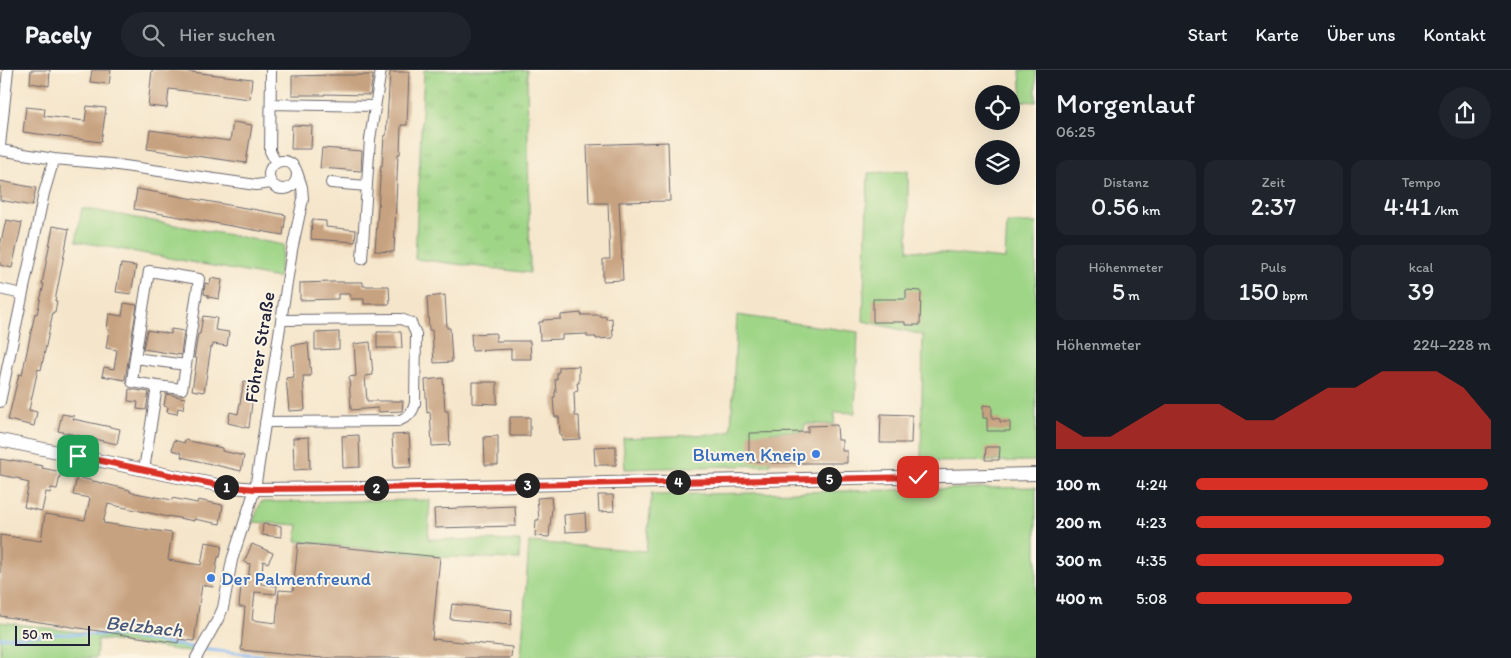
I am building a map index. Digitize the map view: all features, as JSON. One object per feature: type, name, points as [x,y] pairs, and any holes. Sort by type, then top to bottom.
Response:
[{"type":"street","points":[[8,70],[0,148],[54,159],[105,163],[256,185],[271,183]]},
{"type":"street","points":[[271,70],[270,151],[276,163]]},
{"type":"street","points":[[362,259],[370,139],[381,70]]},
{"type":"street","points":[[271,104],[375,106]]},
{"type":"street","points":[[0,402],[44,192],[54,159]]},
{"type":"street","points":[[289,162],[293,164],[297,172],[296,181],[290,188],[286,189],[278,188],[269,179],[270,170],[276,163],[289,162]]},
{"type":"street","name":"Föhrer Straße","points":[[199,653],[223,608],[232,560],[255,489],[292,250],[303,193],[297,172]]},
{"type":"street","points":[[330,183],[367,186]]},
{"type":"street","points":[[286,189],[294,196],[300,210]]},
{"type":"street","points":[[149,271],[199,279],[182,389],[132,382],[135,358],[149,271]]},
{"type":"street","points":[[0,289],[22,294]]},
{"type":"street","points":[[265,422],[398,421],[414,410],[416,334],[411,323],[401,319],[282,320]]},
{"type":"street","points":[[135,358],[186,365]]},
{"type":"street","points":[[144,470],[157,386]]},
{"type":"street","points":[[0,440],[222,486],[255,489],[1036,474]]},
{"type":"green space","points":[[424,70],[527,70],[530,273],[415,259]]},
{"type":"green space","points":[[1020,70],[1036,70],[1036,102],[1022,101]]},
{"type":"green space","points":[[908,171],[908,250],[1005,259],[1007,223],[1036,223],[1036,461],[921,462],[923,335],[863,321],[868,173]]},
{"type":"green space","points":[[82,208],[284,245],[278,278],[76,241]]},
{"type":"green space","points":[[737,315],[858,332],[855,413],[835,412],[834,424],[805,424],[804,431],[770,432],[770,465],[625,469],[623,438],[717,434],[731,431]]},
{"type":"green space","points":[[1036,487],[1036,658],[521,658],[529,542],[646,551],[652,492],[655,495]]},
{"type":"green space","points":[[430,500],[428,539],[520,541],[519,559],[441,557],[296,541],[298,525],[253,522],[261,502]]},
{"type":"green space","points":[[0,622],[195,647],[192,652],[98,639],[96,658],[0,658]]},
{"type":"building","points":[[31,70],[50,70],[49,86],[30,83]]},
{"type":"building","points":[[92,70],[111,70],[109,84],[90,82]]},
{"type":"building","points":[[152,70],[174,70],[252,79],[250,99],[169,89],[167,108],[148,106]]},
{"type":"building","points":[[390,72],[409,72],[407,125],[401,125],[400,154],[398,154],[394,252],[375,251]]},
{"type":"building","points":[[373,75],[370,95],[292,95],[292,76]]},
{"type":"building","points":[[87,106],[106,108],[101,142],[23,132],[26,107],[45,109],[44,116],[85,121]]},
{"type":"building","points":[[233,122],[252,125],[246,163],[147,149],[150,130],[230,141]]},
{"type":"building","points":[[292,125],[312,126],[311,149],[291,149]]},
{"type":"building","points":[[668,142],[670,201],[619,202],[623,280],[603,281],[603,259],[610,259],[608,203],[589,203],[587,145]]},
{"type":"building","points":[[322,148],[362,151],[361,171],[320,168]]},
{"type":"building","points":[[0,181],[36,188],[32,206],[0,200]]},
{"type":"building","points":[[137,189],[286,215],[283,235],[134,209]]},
{"type":"building","points":[[6,220],[22,223],[12,268],[0,265],[0,246]]},
{"type":"building","points":[[312,220],[326,221],[326,227],[356,230],[355,242],[311,239]]},
{"type":"building","points":[[53,226],[69,229],[55,301],[57,301],[55,312],[53,312],[41,370],[38,369],[29,410],[37,412],[34,426],[8,420],[19,374],[22,375],[35,313],[37,314],[44,284],[42,284]]},
{"type":"building","points":[[121,264],[136,266],[131,294],[116,292]]},
{"type":"building","points":[[211,278],[222,280],[219,299],[208,297],[208,295],[204,294],[205,283],[210,284]]},
{"type":"building","points":[[363,282],[363,286],[389,286],[390,304],[364,304],[364,299],[351,299],[350,294],[338,294],[338,299],[300,300],[300,283]]},
{"type":"building","points":[[906,290],[921,291],[920,325],[905,325],[905,322],[873,322],[873,299],[906,299]]},
{"type":"building","points":[[445,295],[447,328],[450,328],[452,362],[434,363],[427,297]]},
{"type":"building","points":[[124,303],[137,305],[125,380],[102,376],[104,367],[114,369],[117,350],[106,348],[109,314],[122,316]]},
{"type":"building","points":[[581,313],[581,315],[600,315],[600,317],[606,316],[606,319],[612,318],[613,338],[596,339],[596,337],[587,337],[587,334],[562,335],[562,339],[540,340],[539,322],[561,319],[561,315]]},
{"type":"building","points":[[203,316],[217,318],[215,330],[229,332],[227,346],[213,344],[213,347],[211,347],[204,392],[192,390],[197,358],[194,358]]},
{"type":"building","points":[[171,329],[184,331],[181,355],[143,349],[147,330],[171,334]]},
{"type":"building","points":[[339,332],[339,349],[315,350],[315,333]]},
{"type":"building","points":[[377,332],[401,332],[402,348],[377,348]]},
{"type":"building","points":[[496,333],[496,341],[530,341],[531,359],[511,359],[511,349],[472,351],[471,334]]},
{"type":"building","points":[[370,342],[373,375],[365,376],[367,401],[403,401],[402,411],[378,412],[378,408],[351,410],[349,377],[356,376],[354,344]]},
{"type":"building","points":[[308,343],[311,376],[303,376],[305,410],[289,411],[286,378],[294,377],[292,345]]},
{"type":"building","points":[[579,366],[578,391],[574,392],[575,416],[579,416],[580,439],[562,440],[559,417],[555,417],[554,411],[555,379],[557,379],[559,367]]},
{"type":"building","points":[[443,378],[445,411],[448,411],[450,445],[432,446],[430,412],[427,413],[425,380]]},
{"type":"building","points":[[244,381],[255,383],[249,428],[228,423],[230,412],[238,414]]},
{"type":"building","points":[[472,382],[497,382],[497,404],[472,403]]},
{"type":"building","points":[[129,389],[149,392],[146,410],[137,409],[138,402],[128,401]]},
{"type":"building","points":[[166,394],[185,398],[183,409],[178,408],[177,414],[167,412],[168,407],[164,406]]},
{"type":"building","points":[[983,405],[992,406],[992,418],[1000,419],[1000,422],[1010,422],[1010,431],[987,431],[987,418],[983,418]]},
{"type":"building","points":[[62,414],[74,416],[73,419],[120,429],[117,444],[58,431]]},
{"type":"building","points":[[881,414],[912,415],[911,443],[880,443]]},
{"type":"building","points":[[510,417],[530,417],[530,436],[510,436]]},
{"type":"building","points":[[837,425],[838,440],[842,440],[842,451],[847,451],[847,463],[749,462],[749,433],[808,432],[808,426]]},
{"type":"building","points":[[409,434],[411,467],[394,468],[392,435]]},
{"type":"building","points":[[359,435],[360,467],[343,468],[342,436]]},
{"type":"building","points":[[498,436],[498,465],[485,465],[484,437]]},
{"type":"building","points":[[309,437],[310,469],[294,470],[293,438]]},
{"type":"building","points":[[174,440],[184,443],[185,440],[222,448],[222,451],[244,456],[241,471],[181,457],[182,453],[172,450]]},
{"type":"building","points":[[616,446],[616,465],[595,465],[594,447]]},
{"type":"building","points":[[986,447],[1000,447],[999,460],[985,460]]},
{"type":"building","points":[[0,459],[43,466],[42,468],[61,472],[57,489],[51,488],[50,493],[46,492],[42,511],[24,507],[29,483],[21,481],[21,479],[0,475]]},
{"type":"building","points":[[77,477],[130,490],[130,492],[172,500],[172,498],[197,503],[198,500],[223,505],[220,524],[168,517],[108,504],[103,523],[172,533],[168,560],[201,565],[205,542],[222,545],[213,587],[202,585],[194,641],[179,639],[178,643],[0,616],[0,535],[41,541],[45,514],[85,520],[90,498],[73,495]]},
{"type":"building","points":[[598,495],[613,495],[614,511],[599,512]]},
{"type":"building","points":[[551,497],[549,537],[535,536],[536,520],[539,520],[537,498]]},
{"type":"building","points":[[515,506],[516,526],[435,528],[434,509]]},
{"type":"building","points":[[585,513],[586,531],[565,532],[564,515]]},
{"type":"building","points":[[263,524],[281,526],[281,537],[262,535]]},
{"type":"building","points":[[298,543],[440,557],[432,639],[512,647],[511,658],[322,658],[241,650],[245,607],[239,607],[241,586],[247,587],[250,564],[244,562],[252,544],[273,553],[268,563],[263,561],[261,584],[277,586],[276,594],[255,592],[252,620],[276,623],[279,590],[293,591]]},
{"type":"building","points":[[452,604],[512,610],[511,625],[450,619]]},
{"type":"waterway","name":"Belzbach","points":[[0,638],[58,634],[114,635],[209,650],[285,658]]},
{"type":"place","name":"Blumen Kneip","points":[[816,454]]},
{"type":"place","name":"Der Palmenfreund","points":[[211,578]]},
{"type":"route","points":[[78,456],[222,486],[255,489],[918,477]]}]
